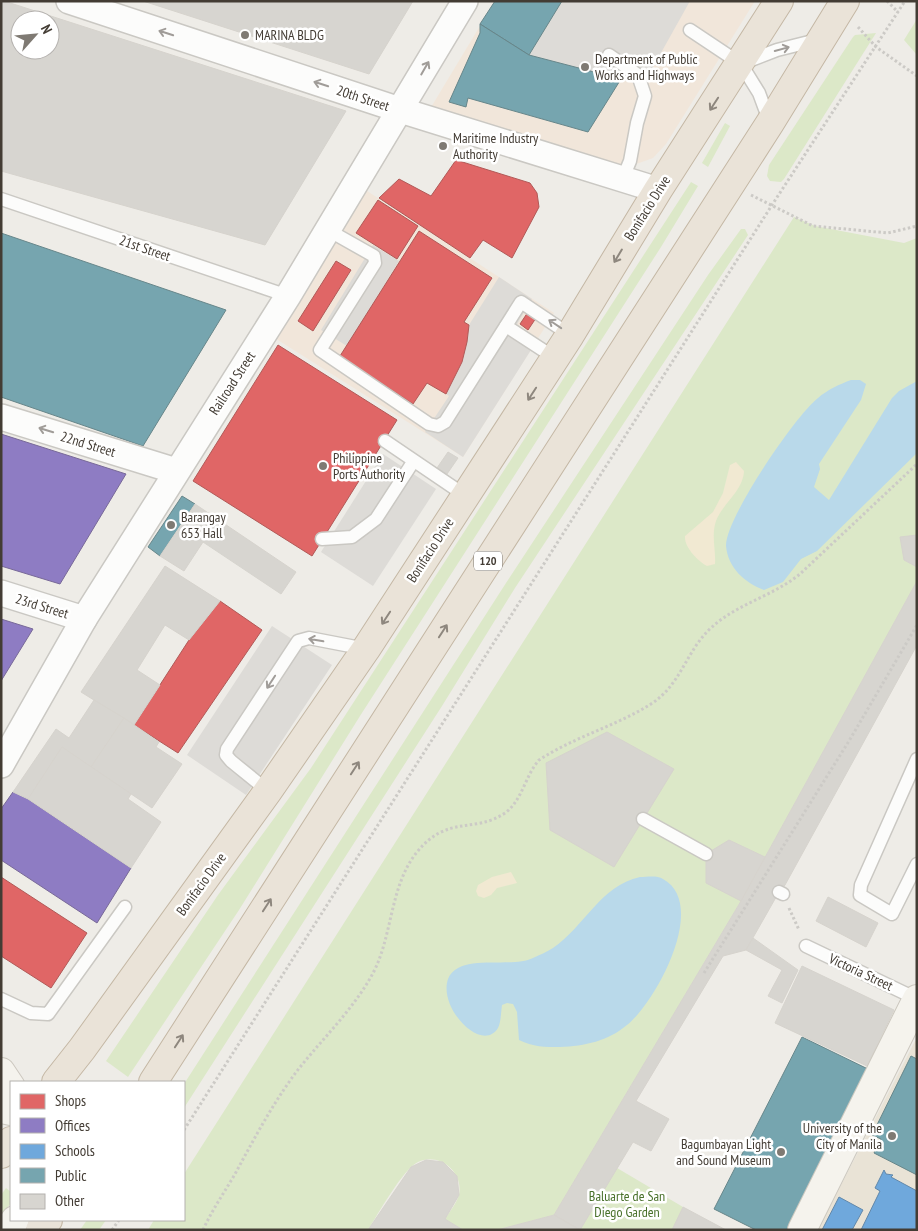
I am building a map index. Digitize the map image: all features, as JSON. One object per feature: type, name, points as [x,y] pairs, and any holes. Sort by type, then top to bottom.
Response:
[{"type":"highway","name":"Bonifacio Drive","points":[[57,1081],[82,1049],[268,791],[366,649],[570,335],[658,190],[780,1]]},
{"type":"highway","name":"120","points":[[154,1081],[824,39],[845,1]]},
{"type":"highway","points":[[1,1154],[10,1142]]},
{"type":"street","name":"20th Street","points":[[69,1],[400,110],[658,190]]},
{"type":"street","name":"Railroad Street","points":[[1,765],[84,618],[183,471],[464,1]]},
{"type":"street","name":"22nd Street","points":[[1,416],[183,471]]},
{"type":"street","name":"23rd Street","points":[[1,593],[84,618]]},
{"type":"street","points":[[802,1230],[917,999]]},
{"type":"street","points":[[1,1072],[10,1085]]},
{"type":"lane","points":[[690,30],[741,64],[760,93],[770,123]]},
{"type":"lane","points":[[741,64],[777,50],[824,39]]},
{"type":"lane","points":[[609,55],[638,75],[645,96],[637,123],[630,161],[622,180]]},
{"type":"lane","name":"21st Street","points":[[1,199],[288,296]]},
{"type":"lane","points":[[328,230],[374,256],[375,263],[320,350],[429,424],[438,426],[445,422],[521,302],[570,335]]},
{"type":"lane","points":[[506,326],[555,358]]},
{"type":"lane","points":[[384,440],[413,462],[466,496]]},
{"type":"lane","points":[[322,539],[352,537],[376,519],[413,462]]},
{"type":"lane","points":[[268,791],[231,761],[226,755],[227,749],[298,641],[309,638],[366,649]]},
{"type":"lane","points":[[917,759],[860,885],[860,895],[892,914],[917,864]]},
{"type":"lane","points":[[644,819],[706,854]]},
{"type":"lane","points":[[1,999],[32,1013],[48,1014],[125,907]]},
{"type":"lane","name":"Victoria Street","points":[[806,946],[917,999]]},
{"type":"path","points":[[887,1],[898,12]]},
{"type":"path","points":[[185,1128],[772,205],[905,1]]},
{"type":"path","points":[[856,26],[876,47],[917,76]]},
{"type":"path","points":[[731,184],[813,226],[888,233],[917,226]]},
{"type":"path","points":[[203,1230],[275,1103],[297,1071],[343,1018],[371,977],[382,953],[401,883],[416,854],[429,838],[444,830],[501,816],[515,803],[529,772],[538,760],[637,712],[663,695],[671,688],[691,653],[712,626],[731,613],[790,582],[917,464]]},
{"type":"path","points":[[704,973],[849,741],[917,625]]},
{"type":"path","points":[[781,893],[806,946]]},
{"type":"shaded area","name":"Department of Public Works and Highways","points":[[495,1],[755,1],[666,144],[653,158],[628,167],[610,165],[430,109]]},
{"type":"shaded area","points":[[562,1],[690,1],[643,85],[529,55]]},
{"type":"shaded area","points":[[361,187],[554,313],[463,457],[270,335]]},
{"type":"shaded area","points":[[373,245],[399,261],[347,346],[321,330]]},
{"type":"shaded area","points":[[499,277],[532,299],[510,336],[531,350],[463,457],[425,432],[449,396],[446,394],[462,362],[469,325]]},
{"type":"shaded area","points":[[383,454],[436,489],[373,586],[321,552]]},
{"type":"shaded area","points":[[272,626],[332,665],[246,795],[187,755]]},
{"type":"shaded area","name":"University of the City of Manila","points":[[915,1041],[917,1041],[917,1230],[818,1230]]},
{"type":"green space","points":[[917,19],[917,55],[904,40]]},
{"type":"green space","points":[[876,33],[784,179],[781,182],[770,181],[767,176],[769,165],[853,37],[855,35]]},
{"type":"green space","points":[[725,123],[730,126],[708,167],[702,163]]},
{"type":"green space","points":[[691,182],[698,186],[661,247],[360,716],[239,910],[128,1077],[106,1061],[218,895],[311,768]]},
{"type":"green space","points":[[794,217],[815,226],[904,243],[917,238],[917,535],[904,560],[917,567],[917,581],[741,901],[554,1215],[497,1230],[463,1230],[445,1219],[459,1195],[458,1179],[454,1172],[442,1162],[426,1160],[418,1162],[405,1173],[368,1230],[148,1230],[153,1221],[185,1221],[185,1172]]},
{"type":"green space","points":[[741,229],[745,229],[748,235],[515,588],[442,706],[185,1106],[185,1082],[506,583],[708,275]]},
{"type":"green space","name":"Baluarte de San Diego Garden","points":[[617,1168],[683,1207],[672,1230],[580,1230]]},
{"type":"green space","points":[[6,1188],[10,1191],[10,1204],[1,1216],[1,1195]]},
{"type":"green space","points":[[86,1221],[105,1221],[99,1230],[80,1230]]},
{"type":"sand","points":[[736,462],[744,471],[743,478],[737,491],[723,508],[716,521],[714,537],[715,564],[707,566],[692,553],[687,545],[685,536],[713,512],[723,493],[730,465]]},
{"type":"sand","points":[[511,872],[517,883],[497,888],[491,895],[484,898],[478,896],[476,891],[478,885],[492,877]]},
{"type":"water","points":[[851,380],[860,380],[866,384],[861,400],[819,464],[820,469],[814,487],[829,500],[892,398],[899,391],[917,381],[917,453],[817,551],[801,559],[783,582],[764,590],[757,587],[739,574],[727,554],[726,546],[729,533],[737,514],[763,469],[807,408],[825,392]]},
{"type":"water","points":[[640,877],[663,879],[676,892],[681,909],[679,930],[673,953],[663,975],[639,1013],[627,1025],[612,1035],[596,1042],[560,1047],[544,1047],[519,1040],[517,1012],[513,1004],[507,1003],[502,1005],[499,1026],[491,1035],[473,1032],[455,1014],[449,1003],[447,990],[448,979],[454,971],[474,963],[523,961],[546,952],[564,939],[614,889]]},
{"type":"building: Shops","points":[[456,160],[530,183],[537,193],[539,207],[512,258],[483,240],[470,258],[379,198],[399,179],[431,196]]},
{"type":"building: Shops","points":[[378,200],[418,226],[397,259],[356,233]]},
{"type":"building: Shops","points":[[419,231],[492,278],[464,322],[469,325],[462,362],[446,394],[427,383],[413,404],[340,356]]},
{"type":"building: Shops","points":[[336,261],[351,270],[313,331],[298,321]]},
{"type":"building: Shops","points":[[528,312],[536,318],[528,330],[520,324]]},
{"type":"building: Shops","points":[[278,345],[397,420],[312,556],[193,481]]},
{"type":"building: Shops","points":[[220,601],[262,630],[178,753],[134,725],[189,640]]},
{"type":"building: Shops","points":[[1,877],[87,933],[51,988],[1,956]]},
{"type":"building: Offices","points":[[1,434],[126,474],[60,584],[1,566]]},
{"type":"building: Offices","points":[[1,619],[33,629],[1,681]]},
{"type":"building: Offices","points":[[13,792],[28,799],[131,868],[97,923],[1,860],[1,809]]},
{"type":"building: Schools","points":[[884,1170],[886,1174],[893,1175],[891,1177],[917,1191],[917,1230],[861,1230],[880,1191],[875,1188]]},
{"type":"building: Schools","points":[[839,1197],[863,1210],[852,1230],[822,1230]]},
{"type":"building: Public","points":[[495,1],[562,1],[529,55],[480,24]]},
{"type":"building: Public","points":[[480,24],[529,55],[621,79],[588,132],[468,98],[466,107],[449,102],[480,33]]},
{"type":"building: Public","points":[[1,233],[226,310],[143,446],[1,397]]},
{"type":"building: Public","name":"Barangay 653 Hall","points":[[182,496],[195,504],[160,556],[148,547]]},
{"type":"building: Public","points":[[802,1037],[872,1071],[791,1230],[756,1230],[714,1209]]},
{"type":"building: Public","points":[[911,1056],[917,1059],[917,1175],[874,1153],[881,1139],[872,1135]]},
{"type":"building: Other","points":[[1,1],[32,10],[10,10],[10,60],[60,60],[60,19],[346,111],[265,245],[1,171]]},
{"type":"building: Other","points":[[143,1],[413,1],[369,74]]},
{"type":"building: Other","points":[[448,452],[458,458],[447,474],[437,468]]},
{"type":"building: Other","points":[[195,504],[296,572],[281,594],[203,542],[184,571],[160,556]]},
{"type":"building: Other","points":[[917,535],[917,567],[904,560],[900,537]]},
{"type":"building: Other","points":[[165,566],[220,601],[189,640],[165,625],[137,670],[160,685],[134,725],[81,692]]},
{"type":"building: Other","points":[[917,581],[917,645],[785,885],[779,892],[746,950],[723,956],[636,1101],[669,1119],[651,1151],[633,1142],[580,1230],[554,1215],[741,901]]},
{"type":"building: Other","points":[[94,700],[124,718],[91,767],[62,747],[28,799],[13,792],[56,729],[69,738]]},
{"type":"building: Other","points":[[124,718],[159,742],[156,747],[182,764],[152,808],[91,767]]},
{"type":"building: Other","points":[[607,732],[674,769],[614,867],[550,830],[546,763]]},
{"type":"building: Other","points":[[62,747],[131,794],[128,799],[161,822],[131,868],[28,799]]},
{"type":"building: Other","points":[[729,840],[765,857],[741,901],[706,883],[706,854]]},
{"type":"building: Other","points":[[828,897],[878,923],[866,947],[816,921]]},
{"type":"building: Other","points":[[753,938],[798,970],[782,1003],[768,996],[782,970],[746,950]]},
{"type":"building: Other","points":[[802,966],[894,1010],[867,1066],[775,1023]]},
{"type":"building: Other","points":[[426,1160],[443,1162],[457,1176],[459,1195],[445,1219],[463,1230],[368,1230],[411,1167]]},
{"type":"building: Other","points":[[683,1207],[726,1230],[672,1230]]},
{"type":"building: Other","points":[[554,1215],[580,1230],[497,1230]]},
{"type":"place","name":"MARINA BLDG","points":[[245,35]]},
{"type":"place","name":"Department of Public Works and Highways","points":[[585,67]]},
{"type":"place","name":"Maritime Industry Authority","points":[[443,146]]},
{"type":"place","name":"Philippine Ports Authority","points":[[323,466]]},
{"type":"place","name":"Barangay 653 Hall","points":[[171,525]]},
{"type":"place","name":"University of the City of Manila","points":[[892,1136]]},
{"type":"place","name":"Bagumbayan Light and Sound Museum","points":[[781,1152]]}]
